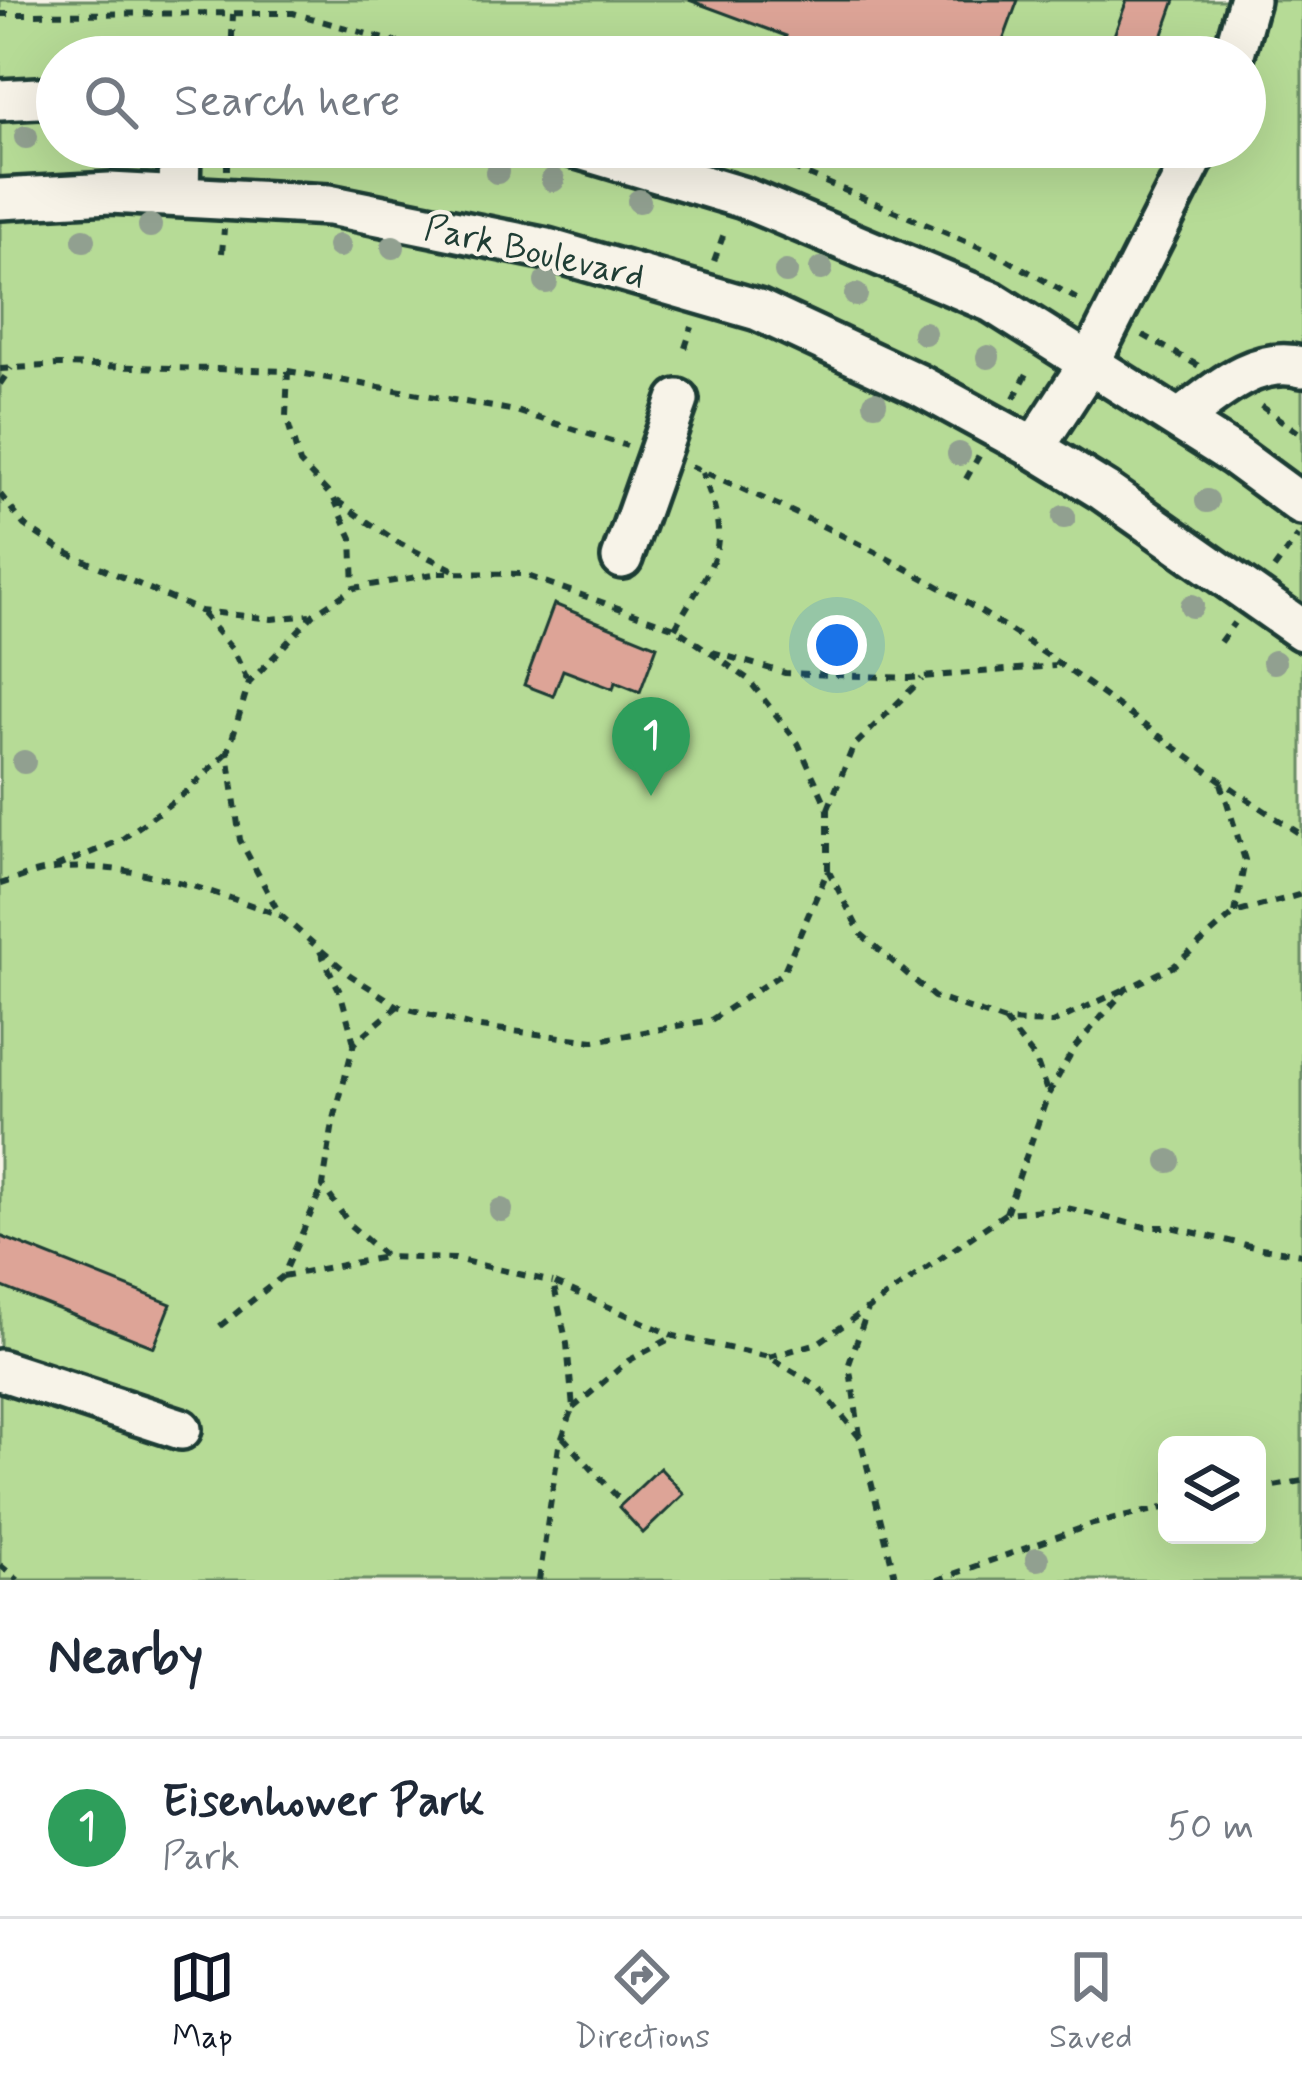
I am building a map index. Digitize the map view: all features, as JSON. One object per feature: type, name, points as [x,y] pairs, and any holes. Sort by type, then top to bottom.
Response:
[{"type":"street","points":[[1239,36],[1249,0]]},
{"type":"street","points":[[0,100],[36,98]]},
{"type":"street","points":[[179,195],[180,168]]},
{"type":"street","points":[[644,168],[737,196],[992,302],[1179,420],[1302,506]]},
{"type":"street","points":[[1034,448],[1090,362],[1188,168]]},
{"type":"street","name":"Park Boulevard","points":[[0,199],[179,195],[329,205],[547,248],[758,310],[916,384],[1034,448],[1104,491],[1302,630]]},
{"type":"street","points":[[1179,420],[1258,367],[1302,367]]},
{"type":"street","points":[[622,558],[678,400]]},
{"type":"street","points":[[0,1370],[181,1429]]},
{"type":"path","points":[[0,14],[293,14],[373,36]]},
{"type":"path","points":[[232,36],[233,14]]},
{"type":"path","points":[[792,168],[1001,256],[1084,303]]},
{"type":"path","points":[[707,280],[731,213]]},
{"type":"path","points":[[1006,412],[1035,359]]},
{"type":"path","points":[[0,369],[59,365],[288,371],[516,411],[701,471],[837,533],[970,605],[1302,835]]},
{"type":"path","points":[[0,384],[11,368]]},
{"type":"path","points":[[288,371],[286,416],[300,464],[334,499],[399,543],[460,573]]},
{"type":"path","points":[[966,479],[985,446]]},
{"type":"path","points":[[675,628],[719,548],[720,515],[701,471]]},
{"type":"path","points":[[0,494],[25,525],[63,550],[200,611],[272,619],[314,614]]},
{"type":"path","points":[[334,499],[352,538],[354,588]]},
{"type":"path","points":[[1265,581],[1302,531]]},
{"type":"path","points":[[280,915],[241,840],[228,752],[249,683],[314,614],[354,588],[460,573],[522,574],[675,628],[748,679],[798,743],[828,809]]},
{"type":"path","points":[[200,611],[233,650],[249,683]]},
{"type":"path","points":[[1220,642],[1239,616]]},
{"type":"path","points":[[706,650],[785,673],[925,676],[1059,665]]},
{"type":"path","points":[[53,868],[183,882],[280,915],[350,975],[398,1006],[472,1026],[594,1042],[710,1020],[783,973],[828,870],[828,809],[853,747],[925,676]]},
{"type":"path","points":[[0,884],[121,840],[186,792],[228,752]]},
{"type":"path","points":[[1221,782],[1245,860],[1235,913]]},
{"type":"path","points":[[828,870],[861,934],[934,997],[1005,1021],[1052,1023],[1174,967],[1235,913],[1302,894]]},
{"type":"path","points":[[220,1326],[283,1276],[323,1186],[333,1123],[355,1043],[341,994],[320,949]]},
{"type":"path","points":[[1006,1213],[1048,1095],[1074,1048],[1126,989]]},
{"type":"path","points":[[355,1043],[398,1006]]},
{"type":"path","points":[[1005,1021],[1036,1060],[1048,1095]]},
{"type":"path","points":[[323,1186],[350,1225],[386,1257]]},
{"type":"path","points":[[770,1357],[818,1343],[1006,1213],[1067,1208],[1145,1227],[1171,1227],[1302,1254]]},
{"type":"path","points":[[283,1276],[386,1257],[455,1259],[554,1282],[674,1336],[770,1357],[819,1387],[860,1438]]},
{"type":"path","points":[[539,1580],[562,1437],[573,1408],[568,1344],[554,1282]]},
{"type":"path","points":[[868,1309],[849,1364],[860,1438],[896,1580]]},
{"type":"path","points":[[573,1408],[628,1361],[674,1336]]},
{"type":"path","points":[[562,1437],[620,1500]]},
{"type":"path","points":[[1266,1488],[1302,1481]]},
{"type":"path","points":[[937,1580],[1072,1530],[1158,1509]]},
{"type":"path","points":[[0,1565],[18,1580]]},
{"type":"green space","points":[[0,0],[1302,0],[1302,1580],[0,1580]]},
{"type":"building","points":[[689,0],[1018,0],[1005,36],[786,36]]},
{"type":"building","points":[[1127,0],[1175,0],[1162,36],[1114,36]]},
{"type":"building","points":[[554,604],[657,646],[640,692],[615,682],[613,689],[563,670],[553,696],[524,685]]},
{"type":"building","points":[[0,1236],[171,1304],[154,1347],[0,1286]]},
{"type":"building","points":[[660,1468],[684,1494],[643,1533],[619,1507]]},
{"type":"place","name":"Eisenhower Park","points":[[651,796]]}]
